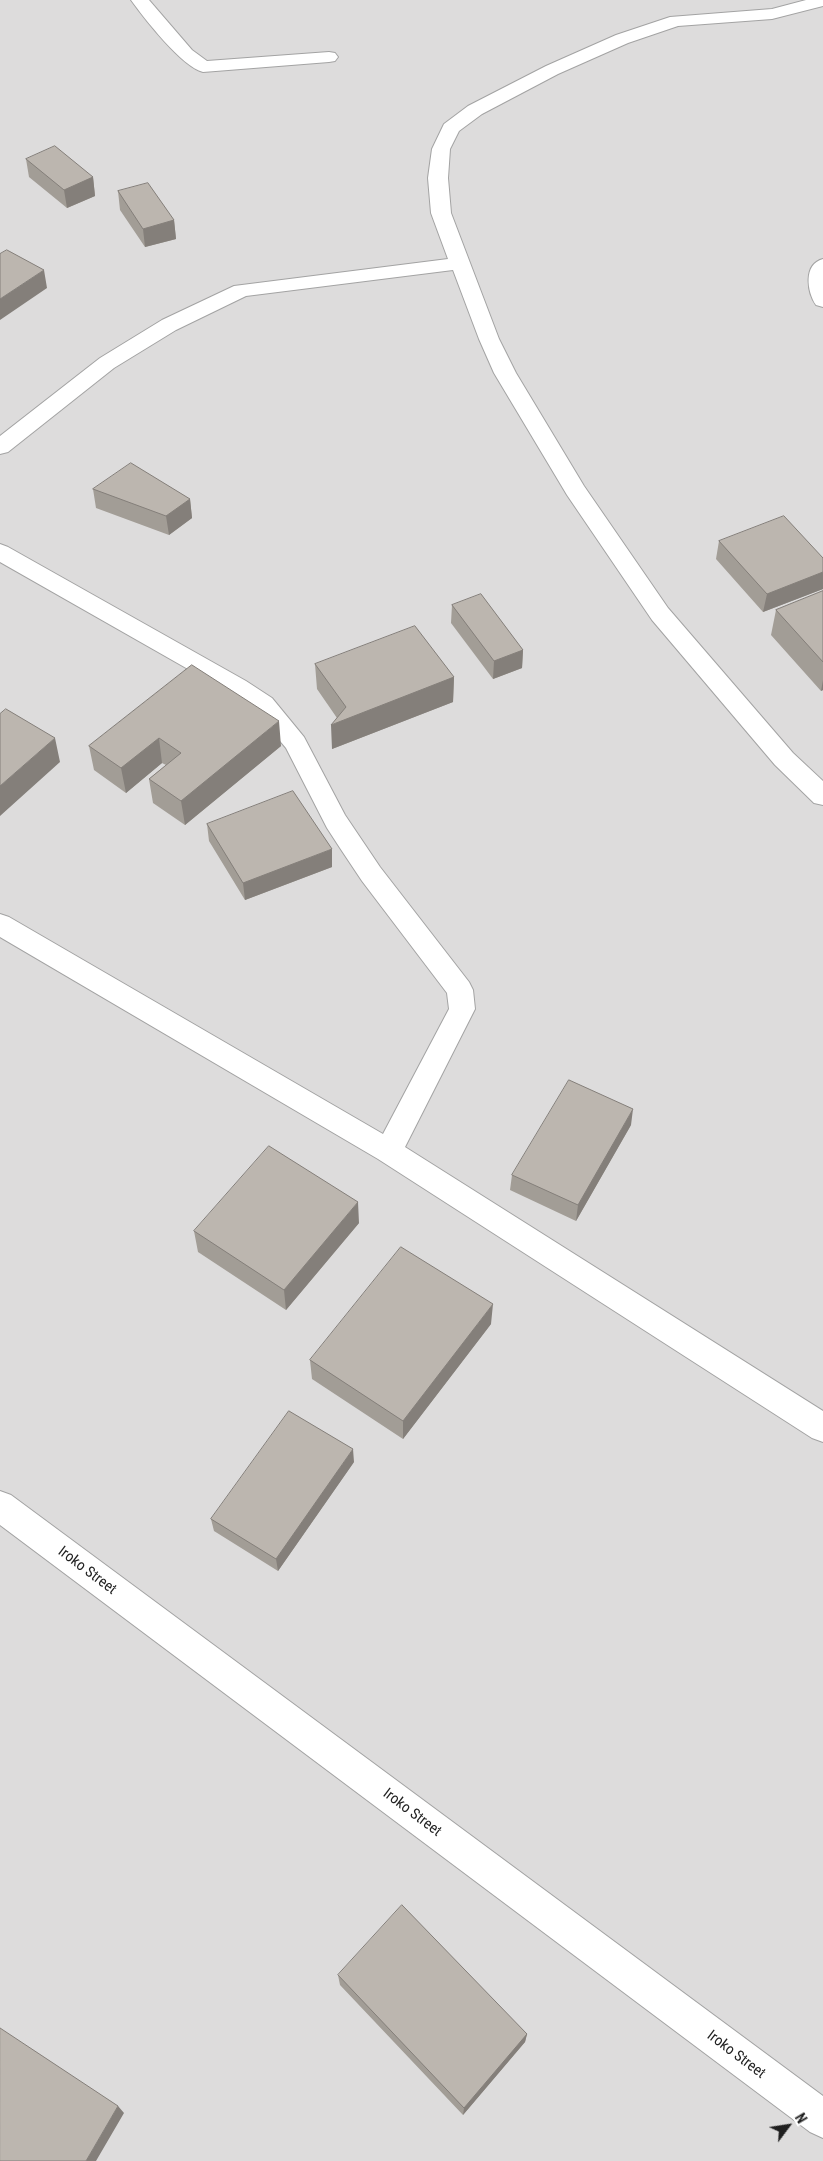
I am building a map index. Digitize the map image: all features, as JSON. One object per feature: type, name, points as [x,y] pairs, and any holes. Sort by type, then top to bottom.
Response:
[{"type":"street","points":[[140,0],[186,54],[203,67],[328,58]]},
{"type":"street","points":[[821,0],[807,6],[772,14],[676,21],[622,39],[552,70],[474,110],[451,128],[441,149],[438,178],[441,213],[489,339],[505,373],[575,490],[660,614],[784,759],[823,796]]},
{"type":"street","points":[[0,447],[107,363],[169,325],[240,290],[461,263]]},
{"type":"street","points":[[823,265],[819,270],[820,296],[823,301]]},
{"type":"street","points":[[0,552],[238,687],[263,704],[296,743],[336,821],[372,874],[460,990],[462,1009],[388,1152]]},
{"type":"street","points":[[0,924],[388,1152],[823,1428]]},
{"type":"street","name":"Iroko Street","points":[[0,1506],[823,2119]]},
{"type":"shaded area","points":[[0,0],[823,0],[823,2161],[0,2161]]},
{"type":"building","points":[[55,146],[93,177],[64,190],[26,159]]},
{"type":"building","points":[[148,183],[174,220],[143,229],[118,191]]},
{"type":"building","points":[[7,250],[44,270],[0,299],[0,254]]},
{"type":"building","points":[[131,463],[190,499],[166,516],[93,489]]},
{"type":"building","points":[[784,516],[823,558],[823,572],[767,594],[719,541]]},
{"type":"building","points":[[823,591],[823,662],[776,610]]},
{"type":"building","points":[[481,594],[523,650],[494,661],[452,605]]},
{"type":"building","points":[[415,626],[454,677],[331,725],[346,707],[315,664]]},
{"type":"building","points":[[192,665],[279,721],[181,801],[149,779],[181,753],[159,738],[121,768],[89,746]]},
{"type":"building","points":[[6,709],[55,738],[0,786],[0,714]]},
{"type":"building","points":[[293,791],[332,849],[243,883],[207,824]]},
{"type":"building","points":[[569,1080],[633,1109],[578,1205],[512,1175]]},
{"type":"building","points":[[269,1146],[358,1202],[284,1290],[194,1231]]},
{"type":"building","points":[[401,1247],[493,1304],[403,1421],[310,1360]]},
{"type":"building","points":[[289,1411],[353,1449],[276,1559],[211,1519]]},
{"type":"building","points":[[402,1905],[527,2034],[464,2108],[338,1975]]},
{"type":"building","points":[[0,2028],[118,2106],[86,2161],[0,2161]]}]
